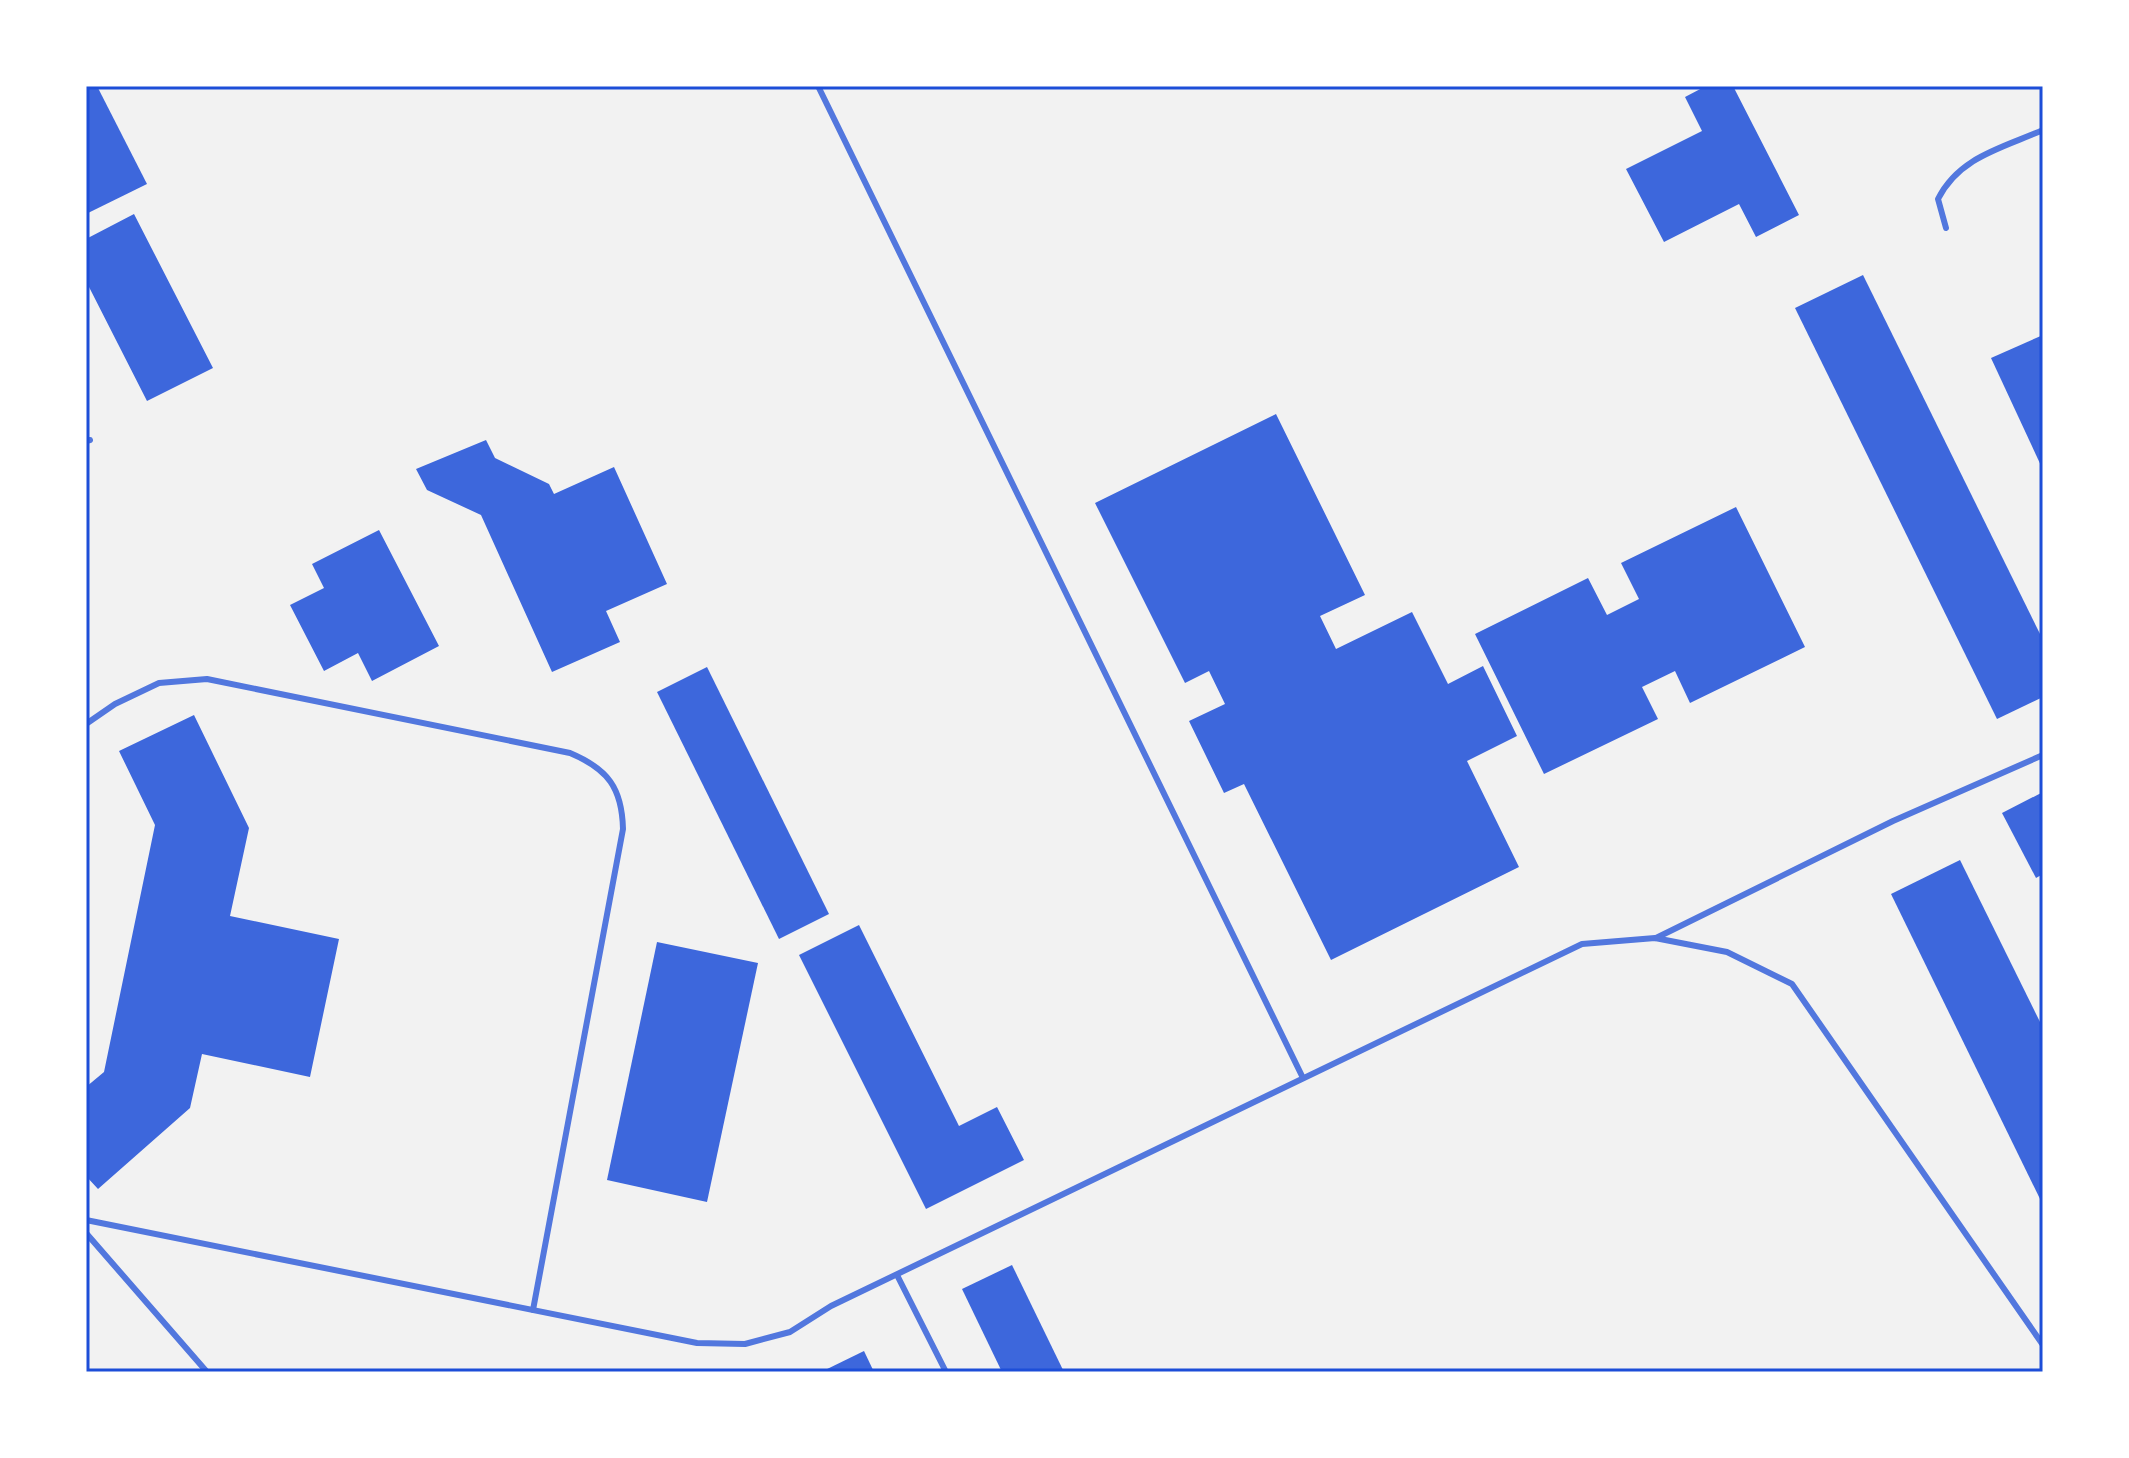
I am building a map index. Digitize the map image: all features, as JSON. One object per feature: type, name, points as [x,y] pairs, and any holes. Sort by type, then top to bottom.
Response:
[{"type":"lane","points":[[818,86],[1303,1078]]},
{"type":"lane","points":[[1946,228],[1938,199],[1947,181],[1968,162],[2043,130]]},
{"type":"lane","points":[[86,724],[115,704],[159,683],[207,679],[570,753],[589,761],[605,773],[623,809],[623,829],[533,1310]]},
{"type":"lane","points":[[1655,938],[1893,821],[2043,755]]},
{"type":"lane","points":[[86,1220],[697,1343],[745,1344],[790,1332],[831,1306],[1582,944],[1655,938],[1727,952],[1792,984],[2043,1345]]},
{"type":"lane","points":[[86,1233],[207,1372]]},
{"type":"lane","points":[[897,1275],[946,1372]]},
{"type":"building","points":[[86,86],[97,86],[147,184],[86,214]]},
{"type":"building","points":[[1706,86],[1733,86],[1799,215],[1756,237],[1739,204],[1664,242],[1626,169],[1702,131],[1685,97]]},
{"type":"building","points":[[134,214],[213,368],[147,401],[86,286],[86,239]]},
{"type":"building","points":[[1863,275],[2043,640],[2043,697],[1997,719],[1795,308]]},
{"type":"building","points":[[2043,335],[2043,470],[1991,358]]},
{"type":"building","points":[[1276,414],[1365,595],[1320,616],[1336,649],[1412,612],[1448,684],[1483,666],[1517,736],[1467,761],[1519,867],[1331,960],[1244,784],[1224,793],[1189,721],[1225,704],[1209,671],[1185,683],[1095,503]]},
{"type":"building","points":[[486,440],[495,458],[549,484],[554,494],[614,467],[667,584],[606,611],[620,642],[552,672],[481,515],[427,490],[416,469]]},
{"type":"building","points":[[1736,507],[1805,647],[1690,703],[1675,671],[1642,687],[1658,719],[1544,774],[1475,634],[1588,578],[1607,615],[1639,599],[1621,563]]},
{"type":"building","points":[[379,530],[439,646],[372,681],[358,653],[324,671],[290,605],[324,588],[312,564]]},
{"type":"building","points":[[707,667],[829,914],[779,939],[657,692]]},
{"type":"building","points":[[194,715],[249,828],[230,916],[339,939],[310,1077],[202,1054],[190,1108],[98,1189],[86,1176],[86,1087],[104,1072],[155,825],[119,751]]},
{"type":"building","points":[[2043,792],[2043,874],[2036,878],[2002,813]]},
{"type":"building","points":[[1960,860],[2043,1028],[2041,1201],[1891,894]]},
{"type":"building","points":[[859,925],[959,1126],[997,1107],[1024,1160],[926,1209],[799,955]]},
{"type":"building","points":[[657,942],[758,963],[707,1202],[607,1180]]},
{"type":"building","points":[[1012,1265],[1064,1372],[1002,1372],[962,1289]]},
{"type":"building","points":[[864,1351],[874,1372],[821,1372]]}]
